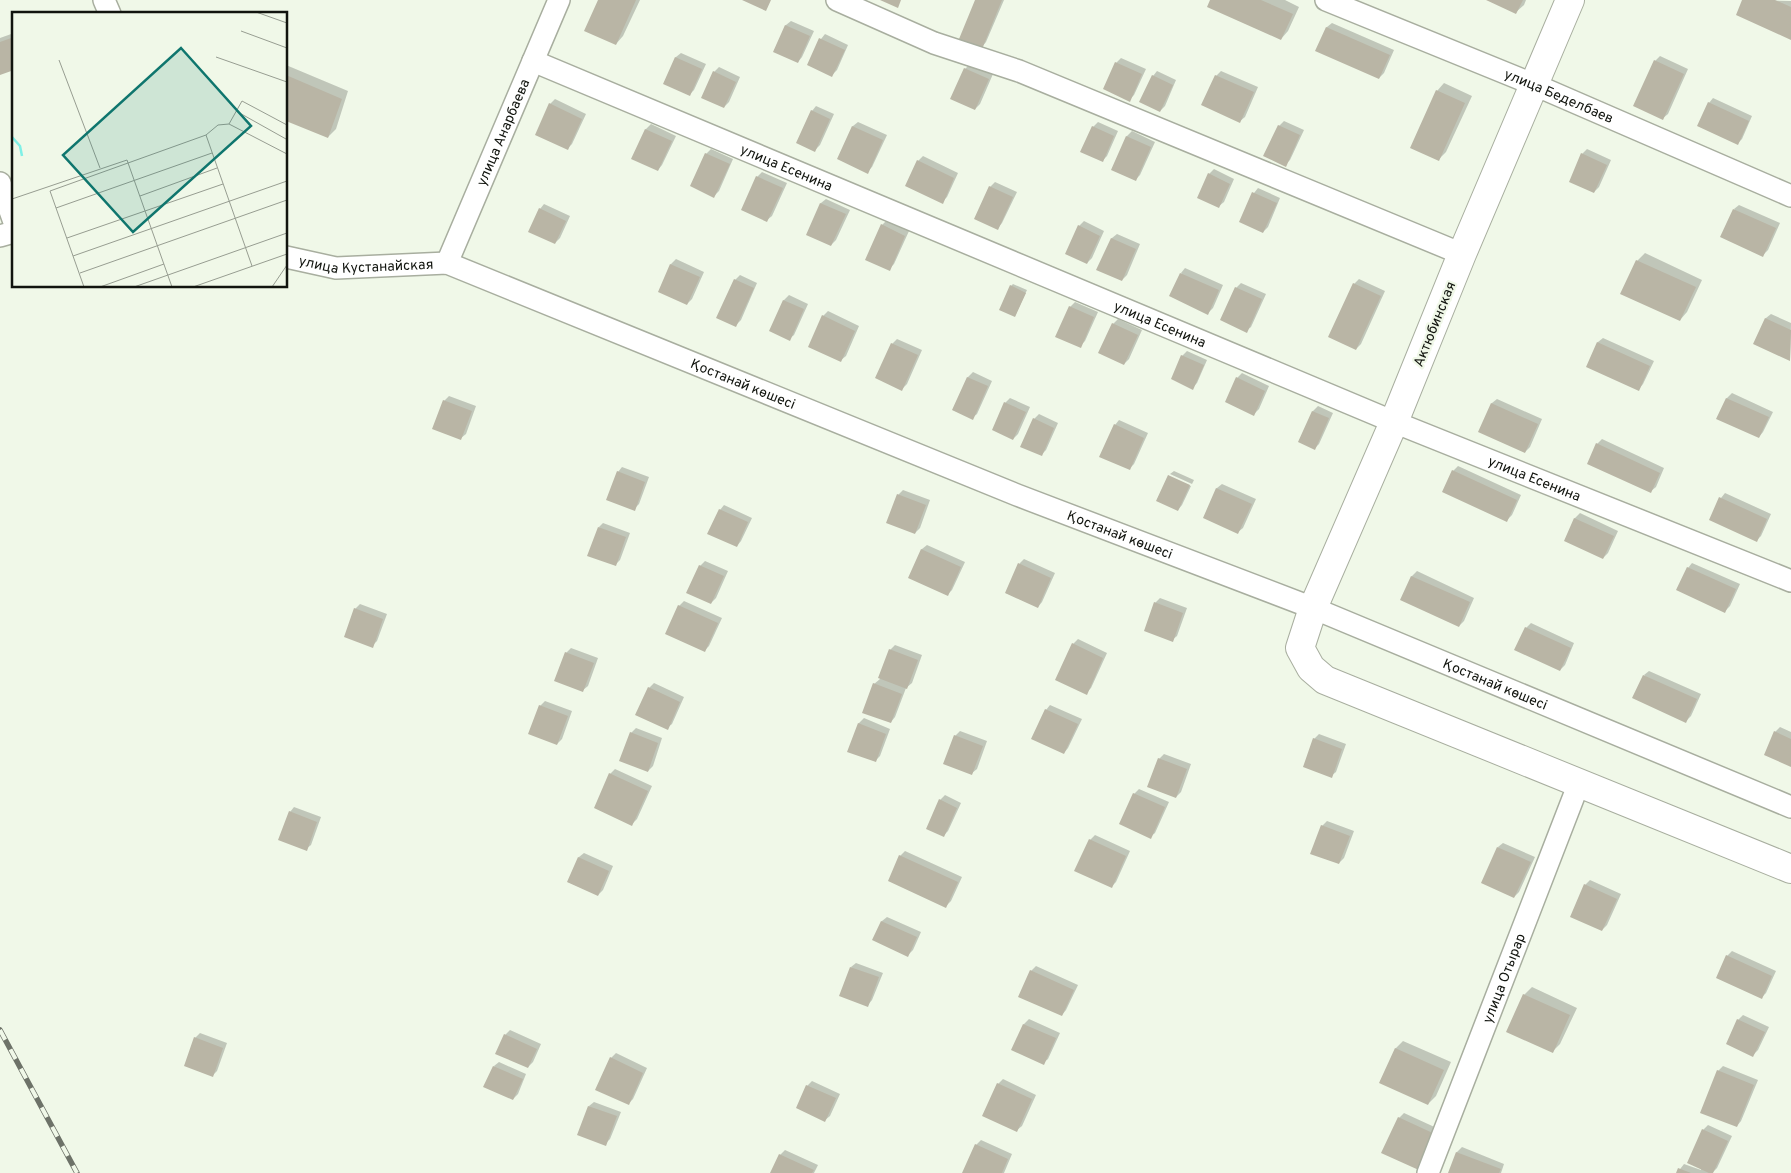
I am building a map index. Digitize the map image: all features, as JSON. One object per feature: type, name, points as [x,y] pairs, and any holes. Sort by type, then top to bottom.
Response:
[{"type":"street","points":[[104,0],[109,12]]},
{"type":"street","name":"улица Анарбаева","points":[[447,263],[559,0]]},
{"type":"street","points":[[837,0],[934,42],[1019,71],[1462,254]]},
{"type":"street","name":"улица Беделбаев","points":[[1326,0],[1535,85],[1791,196]]},
{"type":"street","name":"Актюбинская","points":[[1570,0],[1462,254],[1394,422],[1313,608],[1300,648],[1311,668],[1325,680],[1579,783]]},
{"type":"street","name":"улица Есенина","points":[[533,61],[948,237],[1394,422],[1791,581]]},
{"type":"street","points":[[0,183],[12,216]]},
{"type":"street","name":"улица Кустанайская","points":[[288,257],[336,268],[447,263]]},
{"type":"street","name":"Қостанай көшесі","points":[[447,263],[1017,495],[1313,608],[1791,807]]},
{"type":"street","points":[[1579,783],[1791,869]]},
{"type":"street","name":"улица Отырар","points":[[1428,1173],[1579,783]]},
{"type":"building","points":[[598,0],[636,0],[616,45],[584,31]]},
{"type":"building","points":[[742,0],[771,0],[766,11]]},
{"type":"building","points":[[880,0],[901,0],[898,8]]},
{"type":"building","points":[[975,0],[1002,0],[982,49],[959,39]]},
{"type":"building","points":[[1210,0],[1261,0],[1293,14],[1281,40],[1207,7]]},
{"type":"building","points":[[1486,0],[1523,0],[1516,14]]},
{"type":"building","points":[[1742,0],[1775,0],[1791,7],[1791,40],[1736,15]]},
{"type":"building","points":[[785,25],[810,36],[798,63],[773,52]]},
{"type":"building","points":[[1326,27],[1390,55],[1379,79],[1315,51]]},
{"type":"building","points":[[12,38],[12,71],[0,75],[0,42]]},
{"type":"building","points":[[819,38],[845,50],[832,77],[807,65]]},
{"type":"building","points":[[675,57],[702,69],[690,96],[663,84]]},
{"type":"building","points":[[1654,60],[1684,74],[1663,120],[1633,106]]},
{"type":"building","points":[[1115,62],[1142,74],[1130,102],[1103,89]]},
{"type":"building","points":[[964,68],[989,79],[975,110],[950,99]]},
{"type":"building","points":[[713,71],[736,82],[724,108],[701,98]]},
{"type":"building","points":[[1152,75],[1173,85],[1160,112],[1139,102]]},
{"type":"building","points":[[1215,75],[1254,92],[1240,123],[1201,105]]},
{"type":"building","points":[[288,76],[342,99],[328,138],[288,122]]},
{"type":"building","points":[[1436,90],[1465,103],[1439,161],[1410,148]]},
{"type":"building","points":[[1708,102],[1749,121],[1738,145],[1697,126]]},
{"type":"building","points":[[549,103],[582,119],[568,150],[535,135]]},
{"type":"building","points":[[811,110],[830,119],[815,152],[796,143]]},
{"type":"building","points":[[1278,125],[1300,135],[1286,167],[1263,156]]},
{"type":"building","points":[[852,126],[883,140],[868,174],[837,159]]},
{"type":"building","points":[[1092,126],[1114,136],[1103,162],[1080,152]]},
{"type":"building","points":[[645,129],[672,141],[658,171],[631,159]]},
{"type":"building","points":[[1126,136],[1151,147],[1136,181],[1111,170]]},
{"type":"building","points":[[705,153],[730,164],[714,198],[690,186]]},
{"type":"building","points":[[1581,153],[1607,165],[1594,193],[1569,182]]},
{"type":"building","points":[[917,160],[954,178],[943,204],[905,186]]},
{"type":"building","points":[[1208,173],[1230,184],[1219,208],[1197,198]]},
{"type":"building","points":[[756,176],[783,188],[767,222],[741,210]]},
{"type":"building","points":[[989,186],[1013,197],[998,230],[974,219]]},
{"type":"building","points":[[1252,192],[1277,203],[1263,233],[1239,222]]},
{"type":"building","points":[[820,203],[846,214],[831,246],[806,235]]},
{"type":"building","points":[[539,208],[566,221],[555,244],[528,232]]},
{"type":"building","points":[[1733,209],[1776,228],[1763,257],[1720,237]]},
{"type":"building","points":[[881,224],[905,236],[890,271],[865,260]]},
{"type":"building","points":[[1078,225],[1100,236],[1087,264],[1065,254]]},
{"type":"building","points":[[1111,238],[1136,249],[1122,281],[1096,270]]},
{"type":"building","points":[[1636,260],[1696,287],[1680,321],[1620,294]]},
{"type":"building","points":[[670,264],[700,277],[687,305],[658,292]]},
{"type":"building","points":[[1180,273],[1219,290],[1208,315],[1169,296]]},
{"type":"building","points":[[734,279],[754,288],[736,327],[716,318]]},
{"type":"building","points":[[1353,283],[1381,296],[1356,350],[1328,337]]},
{"type":"building","points":[[1010,285],[1026,293],[1015,317],[999,310]]},
{"type":"building","points":[[1235,287],[1262,299],[1247,333],[1220,320]]},
{"type":"building","points":[[783,300],[804,309],[790,341],[769,331]]},
{"type":"building","points":[[1069,306],[1094,317],[1081,348],[1055,337]]},
{"type":"building","points":[[822,315],[855,331],[841,362],[808,347]]},
{"type":"building","points":[[1765,318],[1791,330],[1790,361],[1753,344]]},
{"type":"building","points":[[1112,323],[1138,335],[1124,365],[1098,353]]},
{"type":"building","points":[[1597,342],[1650,366],[1639,391],[1586,367]]},
{"type":"building","points":[[891,343],[918,355],[902,391],[875,378]]},
{"type":"building","points":[[1181,355],[1204,365],[1193,390],[1171,379]]},
{"type":"building","points":[[967,377],[988,386],[973,420],[952,410]]},
{"type":"building","points":[[1236,377],[1265,391],[1254,416],[1225,402]]},
{"type":"building","points":[[1726,398],[1769,417],[1759,438],[1716,419]]},
{"type":"building","points":[[443,400],[472,411],[461,440],[432,429]]},
{"type":"building","points":[[1004,402],[1026,412],[1013,440],[992,430]]},
{"type":"building","points":[[1491,403],[1538,424],[1525,453],[1478,432]]},
{"type":"building","points":[[1312,411],[1329,418],[1315,450],[1298,442]]},
{"type":"building","points":[[1033,418],[1054,428],[1042,456],[1020,447]]},
{"type":"building","points":[[1114,424],[1144,438],[1130,470],[1099,457]]},
{"type":"building","points":[[1596,443],[1660,473],[1651,493],[1587,464]]},
{"type":"building","points":[[1452,470],[1517,500],[1507,522],[1442,492]]},
{"type":"building","points":[[617,471],[645,482],[635,511],[606,500]]},
{"type":"building","points":[[1168,475],[1190,485],[1178,511],[1156,501]]},
{"type":"building","points":[[1216,488],[1252,504],[1238,534],[1203,518]]},
{"type":"building","points":[[897,494],[926,505],[915,534],[886,523]]},
{"type":"building","points":[[1719,497],[1767,519],[1757,542],[1709,520]]},
{"type":"building","points":[[719,509],[748,522],[737,547],[707,534]]},
{"type":"building","points":[[1574,518],[1614,536],[1603,559],[1564,541]]},
{"type":"building","points":[[598,527],[626,537],[616,566],[587,556]]},
{"type":"building","points":[[921,549],[961,567],[948,596],[908,578]]},
{"type":"building","points":[[1018,563],[1051,578],[1038,608],[1005,593]]},
{"type":"building","points":[[699,565],[724,576],[711,604],[686,593]]},
{"type":"building","points":[[1687,567],[1736,589],[1725,613],[1676,590]]},
{"type":"building","points":[[1411,576],[1470,602],[1459,627],[1400,600]]},
{"type":"building","points":[[1154,602],[1183,613],[1173,642],[1144,631]]},
{"type":"building","points":[[678,605],[718,623],[705,652],[665,634]]},
{"type":"building","points":[[354,608],[383,619],[373,648],[344,637]]},
{"type":"building","points":[[1525,627],[1571,648],[1560,671],[1514,650]]},
{"type":"building","points":[[1072,643],[1103,658],[1087,695],[1055,680]]},
{"type":"building","points":[[889,649],[918,660],[907,689],[878,678]]},
{"type":"building","points":[[565,652],[594,663],[583,692],[554,681]]},
{"type":"building","points":[[1643,675],[1697,699],[1686,723],[1632,698]]},
{"type":"building","points":[[873,683],[902,694],[891,723],[862,713]]},
{"type":"building","points":[[648,687],[680,702],[668,730],[635,715]]},
{"type":"building","points":[[539,705],[568,716],[557,745],[528,734]]},
{"type":"building","points":[[1045,709],[1078,724],[1064,754],[1031,739]]},
{"type":"building","points":[[858,723],[886,734],[876,762],[847,752]]},
{"type":"building","points":[[1774,731],[1791,739],[1791,767],[1764,755]]},
{"type":"building","points":[[630,732],[658,743],[648,772],[619,761]]},
{"type":"building","points":[[954,735],[983,746],[972,775],[943,764]]},
{"type":"building","points":[[1313,738],[1342,749],[1332,778],[1303,767]]},
{"type":"building","points":[[1158,758],[1187,769],[1176,798],[1147,787]]},
{"type":"building","points":[[609,773],[648,791],[632,826],[594,808]]},
{"type":"building","points":[[1133,793],[1165,807],[1151,839],[1119,824]]},
{"type":"building","points":[[939,799],[957,808],[944,837],[926,829]]},
{"type":"building","points":[[289,811],[317,822],[307,851],[278,840]]},
{"type":"building","points":[[1321,825],[1350,836],[1339,864],[1310,854]]},
{"type":"building","points":[[1089,839],[1126,856],[1112,888],[1074,871]]},
{"type":"building","points":[[1497,847],[1531,862],[1514,898],[1481,883]]},
{"type":"building","points":[[899,855],[958,882],[946,908],[888,881]]},
{"type":"building","points":[[578,857],[609,871],[598,896],[567,882]]},
{"type":"building","points":[[1584,884],[1617,899],[1602,931],[1570,917]]},
{"type":"building","points":[[881,921],[917,937],[908,957],[872,940]]},
{"type":"building","points":[[1726,955],[1772,976],[1762,999],[1716,978]]},
{"type":"building","points":[[850,967],[879,977],[868,1007],[839,996]]},
{"type":"building","points":[[1030,970],[1074,990],[1062,1016],[1018,997]]},
{"type":"building","points":[[1523,994],[1570,1015],[1553,1053],[1506,1032]]},
{"type":"building","points":[[1737,1019],[1765,1032],[1753,1057],[1726,1044]]},
{"type":"building","points":[[1023,1024],[1056,1038],[1044,1065],[1011,1050]]},
{"type":"building","points":[[504,1034],[537,1049],[528,1068],[495,1054]]},
{"type":"building","points":[[194,1037],[223,1048],[213,1077],[184,1066]]},
{"type":"building","points":[[1395,1048],[1444,1070],[1428,1105],[1379,1083]]},
{"type":"building","points":[[610,1057],[643,1073],[629,1105],[595,1090]]},
{"type":"building","points":[[493,1066],[523,1079],[513,1100],[483,1087]]},
{"type":"building","points":[[1717,1070],[1754,1085],[1737,1127],[1700,1113]]},
{"type":"building","points":[[997,1083],[1032,1099],[1017,1132],[982,1116]]},
{"type":"building","points":[[806,1085],[836,1098],[825,1122],[796,1108]]},
{"type":"building","points":[[588,1106],[617,1116],[606,1146],[577,1135]]},
{"type":"building","points":[[1398,1117],[1437,1135],[1421,1171],[1381,1153]]},
{"type":"building","points":[[1702,1129],[1728,1141],[1713,1173],[1687,1163]]},
{"type":"building","points":[[975,1144],[1008,1159],[1002,1173],[962,1173]]},
{"type":"building","points":[[1456,1152],[1501,1169],[1499,1173],[1448,1173]]},
{"type":"building","points":[[779,1154],[814,1170],[812,1173],[770,1173]]},
{"type":"building","points":[[1678,1168],[1691,1173],[1676,1173]]},
{"type":"railway","points":[[0,1030],[77,1173]]}]
